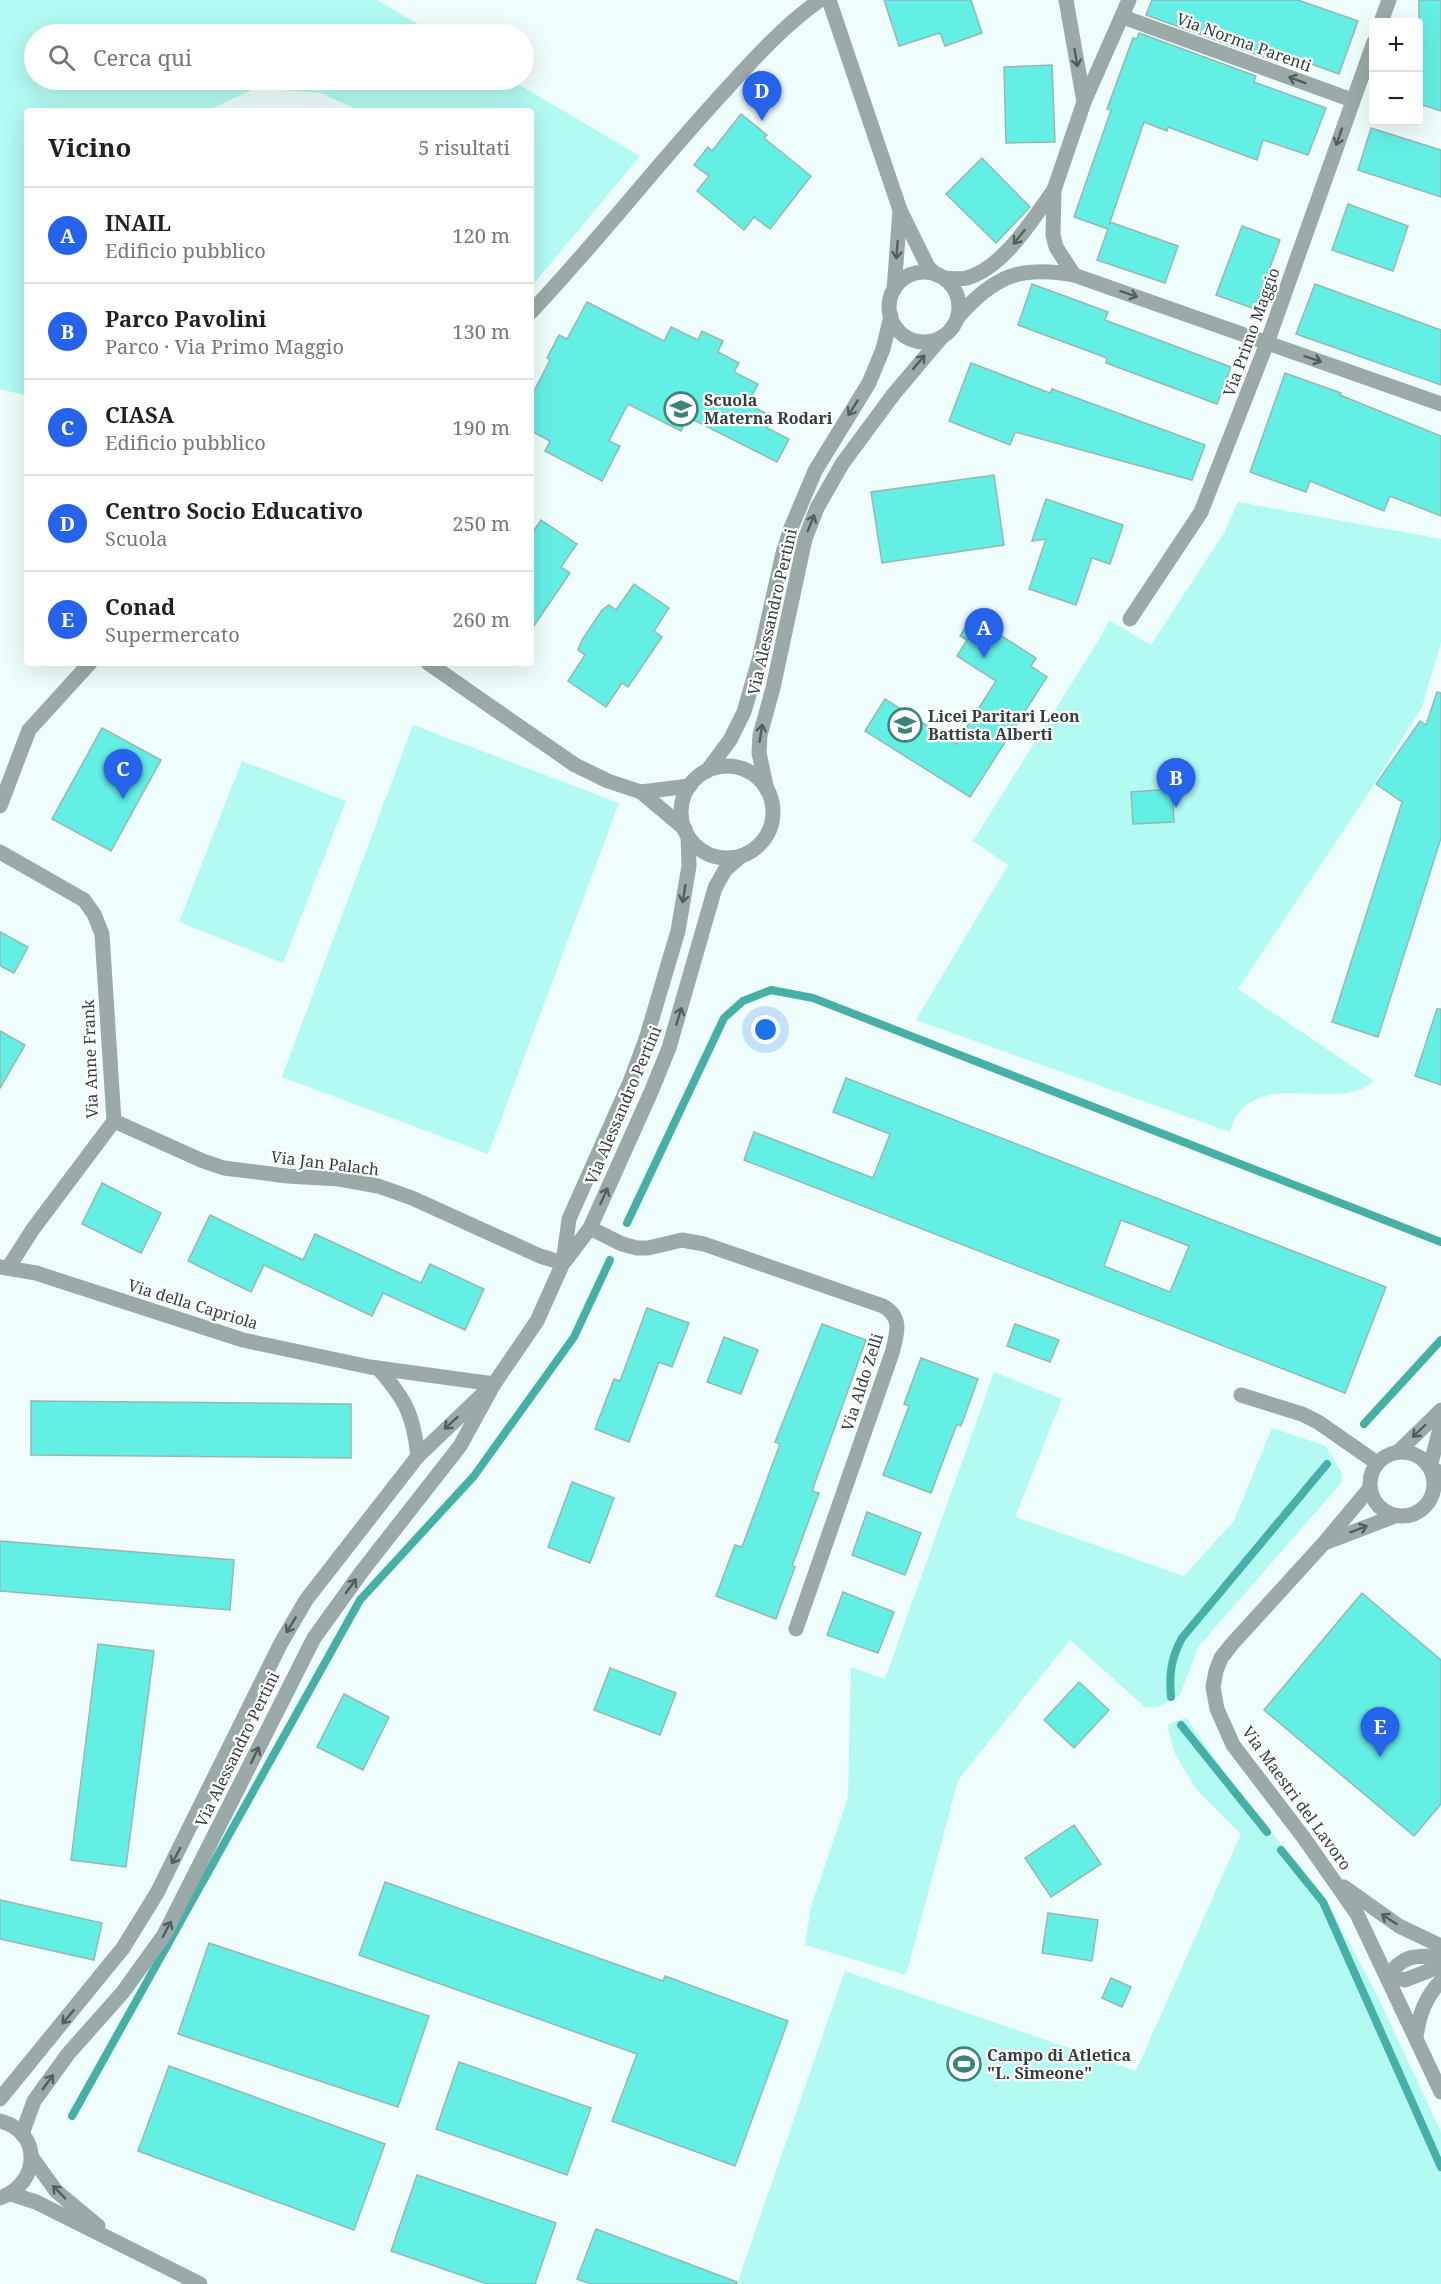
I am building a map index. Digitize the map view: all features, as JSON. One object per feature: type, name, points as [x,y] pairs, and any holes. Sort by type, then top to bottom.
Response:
[{"type":"street","points":[[534,309],[690,128],[750,63],[802,13],[820,0]]},
{"type":"street","points":[[829,0],[900,210],[928,267],[952,286],[959,306],[958,317]]},
{"type":"street","points":[[1066,0],[1084,102]]},
{"type":"street","points":[[1074,275],[1056,247],[1053,235],[1054,190],[1084,102],[1129,0]]},
{"type":"street","points":[[1382,18],[1389,0]]},
{"type":"street","name":"Via Norma Parenti","points":[[1123,17],[1352,100]]},
{"type":"street","name":"Via Primo Maggio","points":[[1130,619],[1201,512],[1267,343],[1369,55]]},
{"type":"street","points":[[894,290],[909,276],[920,273],[965,278],[984,270],[1009,250],[1054,190]]},
{"type":"street","points":[[900,210],[894,290],[889,307],[891,316],[901,333],[910,339],[921,342],[941,338],[948,333],[958,317],[985,289],[1013,275],[1050,270],[1074,275],[1441,404]]},
{"type":"street","name":"Via Alessandro Pertini","points":[[707,771],[730,740],[744,712],[791,528],[820,462],[869,383],[883,349],[891,316]]},
{"type":"street","name":"Via Alessandro Pertini","points":[[767,790],[759,753],[760,735],[773,688],[805,538],[817,508],[842,464],[900,386],[941,338]]},
{"type":"street","points":[[0,806],[29,730],[87,666]]},
{"type":"street","points":[[432,666],[574,765],[608,782],[641,792],[690,786]]},
{"type":"street","points":[[641,792],[706,852],[717,856],[741,856],[757,847],[768,833],[773,816],[771,799],[767,790],[758,778],[737,768],[722,767],[707,771],[690,786],[682,807],[686,832]]},
{"type":"street","name":"Via Alessandro Pertini","points":[[563,1263],[569,1219],[630,1082],[646,1040],[675,942],[689,866],[686,832]]},
{"type":"street","name":"Via Anne Frank","points":[[0,852],[84,900],[94,914],[102,934],[114,1121],[4,1268]]},
{"type":"street","name":"Via Alessandro Pertini","points":[[22,2134],[34,2102],[68,2054],[137,1974],[164,1935],[314,1638],[363,1570],[460,1446],[494,1384],[537,1320],[563,1263],[590,1227],[669,1048],[719,878],[741,856]]},
{"type":"street","name":"Via Jan Palach","points":[[114,1121],[203,1161],[224,1168],[287,1176],[339,1179],[378,1186],[412,1198],[540,1257],[563,1263]]},
{"type":"street","name":"Via Aldo Zelli","points":[[590,1227],[622,1244],[637,1248],[648,1248],[682,1240],[704,1244],[883,1306],[894,1315],[898,1322],[898,1332],[892,1353],[796,1629]]},
{"type":"street","name":"Via della Capriola","points":[[4,1268],[36,1273],[243,1340],[378,1368],[494,1384]]},
{"type":"street","points":[[378,1368],[407,1406],[414,1425],[417,1456]]},
{"type":"street","name":"Via Alessandro Pertini","points":[[0,2099],[123,1948],[157,1893],[288,1629],[306,1600],[417,1456],[494,1384]]},
{"type":"street","points":[[1241,1395],[1302,1414],[1318,1422],[1377,1463],[1398,1452],[1441,1410]]},
{"type":"street","name":"Via Maestri del Lavoro","points":[[1324,1543],[1395,1516],[1403,1517],[1419,1512],[1436,1501],[1435,1470],[1441,1425]]},
{"type":"street","points":[[1398,1452],[1410,1453],[1421,1458],[1435,1470]]},
{"type":"street","name":"Via Maestri del Lavoro","points":[[1377,1463],[1370,1479],[1370,1488],[1221,1658],[1213,1687],[1217,1709],[1233,1745],[1335,1880],[1357,1914],[1441,2092]]},
{"type":"street","points":[[1370,1488],[1378,1506],[1395,1516]]},
{"type":"street","points":[[1335,1880],[1399,1926],[1441,1946]]},
{"type":"street","points":[[1441,1956],[1408,1958],[1397,1963],[1388,1976],[1405,1980],[1441,1966]]},
{"type":"street","points":[[1416,2037],[1419,2018],[1424,2006],[1430,1993],[1441,1981]]},
{"type":"street","points":[[0,2121],[14,2127],[22,2134],[31,2156],[56,2191],[120,2243]]},
{"type":"street","points":[[5,2196],[20,2187],[27,2178],[31,2167],[31,2156]]},
{"type":"street","points":[[5,2196],[36,2202],[200,2284]]},
{"type":"shaded area","points":[[0,0],[377,0],[418,24],[24,24],[24,90],[252,90],[213,108],[24,108],[24,395],[0,389]]},
{"type":"shaded area","points":[[282,90],[528,90],[640,156],[534,283],[534,108],[354,108],[321,93]]},
{"type":"shaded area","points":[[1238,502],[1441,539],[1441,642],[1422,707],[1368,794],[1238,989],[1374,1081],[1358,1090],[1339,1094],[1274,1094],[1255,1099],[1240,1111],[1230,1132],[916,1020],[1008,865],[973,841],[1109,620],[1151,645],[1224,533]]},
{"type":"shaded area","points":[[413,725],[619,803],[488,1154],[282,1077]]},
{"type":"shaded area","points":[[242,761],[346,801],[283,963],[179,922]]},
{"type":"shaded area","points":[[994,1372],[1062,1399],[1015,1517],[1184,1576],[1234,1521],[1272,1428],[1326,1446],[1342,1474],[1341,1483],[1198,1647],[1180,1695],[1157,1708],[1145,1707],[1070,1640],[958,1780],[906,1975],[805,1945],[811,1907],[848,1797],[851,1667],[885,1679]]},
{"type":"shaded area","name":"Campo di Atletica \"L. Simeone\"","points":[[1186,1718],[1223,1771],[1328,1904],[1377,1995],[1441,2132],[1441,2284],[737,2284],[845,1971],[1136,2071],[1241,1834],[1196,1789],[1175,1754],[1167,1725]]},
{"type":"building","points":[[884,0],[971,0],[982,33],[945,46],[940,33],[899,46]]},
{"type":"building","points":[[1152,0],[1298,0],[1358,21],[1339,74],[1267,48],[1263,57],[1146,15]]},
{"type":"building","points":[[1419,0],[1441,0],[1441,111],[1423,105],[1423,18],[1419,18]]},
{"type":"building","points":[[1139,33],[1256,76],[1254,82],[1326,108],[1308,155],[1263,140],[1257,160],[1168,127],[1167,131],[1144,122],[1110,222],[1178,246],[1165,283],[1097,260],[1108,229],[1074,217],[1111,110],[1107,109],[1133,38],[1137,39]]},
{"type":"building","points":[[1052,65],[1055,142],[1006,143],[1004,67]]},
{"type":"building","points":[[741,114],[767,135],[764,138],[811,176],[770,229],[754,217],[744,230],[697,191],[709,176],[694,165],[708,147],[712,151]]},
{"type":"building","points":[[1371,128],[1441,150],[1441,197],[1358,170]]},
{"type":"building","points":[[982,158],[1030,207],[996,243],[946,194]]},
{"type":"building","points":[[1348,204],[1408,226],[1393,271],[1332,250]]},
{"type":"building","points":[[1242,226],[1280,240],[1255,309],[1216,295]]},
{"type":"building","points":[[1032,284],[1108,312],[1105,320],[1231,367],[1217,404],[1106,363],[1107,358],[1018,325]]},
{"type":"building","points":[[1315,284],[1441,330],[1441,385],[1296,334]]},
{"type":"building","points":[[587,302],[664,341],[671,327],[698,340],[702,331],[723,341],[718,352],[739,363],[734,372],[758,384],[748,404],[773,417],[767,428],[789,439],[777,462],[688,417],[681,431],[628,404],[609,441],[620,446],[602,481],[545,451],[550,441],[534,433],[534,391],[550,360],[547,358],[559,335],[567,339]]},
{"type":"building","points":[[971,363],[1050,393],[1052,389],[1205,445],[1192,480],[1015,432],[1010,445],[949,421]]},
{"type":"building","points":[[1285,373],[1341,393],[1340,395],[1441,436],[1441,516],[1390,496],[1384,511],[1310,481],[1306,492],[1250,472]]},
{"type":"building","points":[[994,475],[1004,545],[882,563],[871,492]]},
{"type":"building","points":[[1046,499],[1123,525],[1110,564],[1092,558],[1076,605],[1029,589],[1046,539],[1032,541]]},
{"type":"building","points":[[541,520],[577,544],[561,567],[570,573],[534,626],[534,530]]},
{"type":"building","points":[[634,584],[669,608],[654,631],[662,637],[628,687],[622,683],[606,707],[568,681],[585,655],[578,650],[582,640],[602,610],[609,605],[616,610]]},
{"type":"building","points":[[972,617],[1036,658],[1031,666],[1047,677],[970,797],[865,731],[885,699],[956,744],[996,681],[957,656],[967,640],[960,636]]},
{"type":"building","points":[[1437,692],[1441,693],[1441,838],[1378,1037],[1332,1022],[1402,802],[1376,784],[1420,721],[1426,725]]},
{"type":"building","points":[[102,728],[161,760],[111,851],[52,819]]},
{"type":"building","points":[[1172,789],[1174,822],[1133,824],[1131,792]]},
{"type":"building","points":[[0,932],[28,947],[14,973],[0,966]]},
{"type":"building","points":[[1437,1009],[1441,1009],[1441,1085],[1415,1076]]},
{"type":"building","points":[[0,1031],[25,1045],[0,1088]]},
{"type":"building","points":[[846,1078],[1386,1287],[1345,1393],[744,1160],[754,1132],[873,1178],[890,1134],[833,1112]],"holes":[[[1121,1220],[1189,1246],[1170,1292],[1104,1266]]]},
{"type":"building","points":[[102,1183],[161,1213],[141,1253],[82,1224]]},
{"type":"building","points":[[210,1215],[303,1260],[315,1234],[421,1283],[430,1264],[484,1289],[465,1330],[383,1293],[372,1316],[264,1265],[251,1292],[188,1261]]},
{"type":"building","points":[[647,1308],[689,1323],[672,1367],[659,1362],[629,1442],[595,1429],[614,1379],[620,1381]]},
{"type":"building","points":[[822,1324],[866,1340],[812,1491],[819,1493],[792,1566],[795,1567],[776,1619],[716,1596],[735,1545],[742,1547],[780,1444],[775,1442]]},
{"type":"building","points":[[1015,1324],[1059,1340],[1050,1362],[1007,1346]]},
{"type":"building","points":[[724,1337],[758,1350],[741,1394],[707,1382]]},
{"type":"building","points":[[921,1358],[978,1379],[961,1426],[957,1424],[931,1493],[883,1475],[909,1406],[904,1404]]},
{"type":"building","points":[[31,1401],[351,1404],[351,1458],[31,1455]]},
{"type":"building","points":[[572,1482],[614,1498],[590,1563],[548,1547]]},
{"type":"building","points":[[867,1512],[921,1533],[905,1575],[852,1555]]},
{"type":"building","points":[[0,1541],[234,1560],[230,1610],[0,1591]]},
{"type":"building","points":[[843,1592],[894,1612],[878,1653],[827,1635]]},
{"type":"building","points":[[1362,1593],[1441,1660],[1441,1804],[1414,1836],[1264,1710]]},
{"type":"building","points":[[98,1644],[154,1651],[126,1867],[71,1860]]},
{"type":"building","points":[[610,1668],[676,1693],[660,1735],[594,1710]]},
{"type":"building","points":[[1079,1682],[1109,1710],[1074,1748],[1044,1720]]},
{"type":"building","points":[[344,1694],[389,1717],[363,1770],[317,1747]]},
{"type":"building","points":[[1074,1825],[1101,1864],[1051,1897],[1025,1858]]},
{"type":"building","points":[[385,1882],[663,1981],[665,1976],[788,2021],[735,2166],[612,2121],[637,2054],[359,1955]]},
{"type":"building","points":[[0,1900],[102,1923],[94,1960],[0,1939]]},
{"type":"building","points":[[1048,1913],[1098,1920],[1092,1961],[1042,1953]]},
{"type":"building","points":[[209,1943],[429,2016],[398,2107],[178,2034]]},
{"type":"building","points":[[1111,1978],[1131,1987],[1122,2007],[1102,1998]]},
{"type":"building","points":[[459,2062],[591,2108],[567,2175],[436,2129]]},
{"type":"building","points":[[169,2066],[385,2144],[354,2230],[138,2151]]},
{"type":"building","points":[[417,2175],[556,2223],[535,2284],[487,2284],[391,2251]]},
{"type":"building","points":[[596,2229],[737,2282],[736,2284],[591,2284],[577,2279]]},
{"type":"waterway","points":[[627,1223],[724,1018],[743,1001],[771,990],[813,998],[1441,1242]]},
{"type":"waterway","points":[[72,2116],[360,1600],[474,1476],[574,1337],[610,1260]]},
{"type":"waterway","points":[[1364,1424],[1441,1340]]},
{"type":"waterway","points":[[1171,1697],[1172,1666],[1175,1652],[1182,1638],[1327,1464]]},
{"type":"waterway","points":[[1181,1725],[1267,1832]]},
{"type":"waterway","points":[[1281,1850],[1323,1902],[1441,2167]]},
{"type":"place","name":"Centro Socio Educativo","points":[[762,121]]},
{"type":"place","name":"Scuola Materna Rodari","points":[[681,409]]},
{"type":"place","name":"INAIL","points":[[984,658]]},
{"type":"place","name":"Licei Paritari Leon Battista Alberti","points":[[905,725]]},
{"type":"place","name":"CIASA","points":[[123,799]]},
{"type":"place","name":"Parco Pavolini","points":[[1176,808]]},
{"type":"place","name":"Conad","points":[[1380,1757]]},
{"type":"place","name":"Campo di Atletica \"L. Simeone\"","points":[[964,2064]]}]
